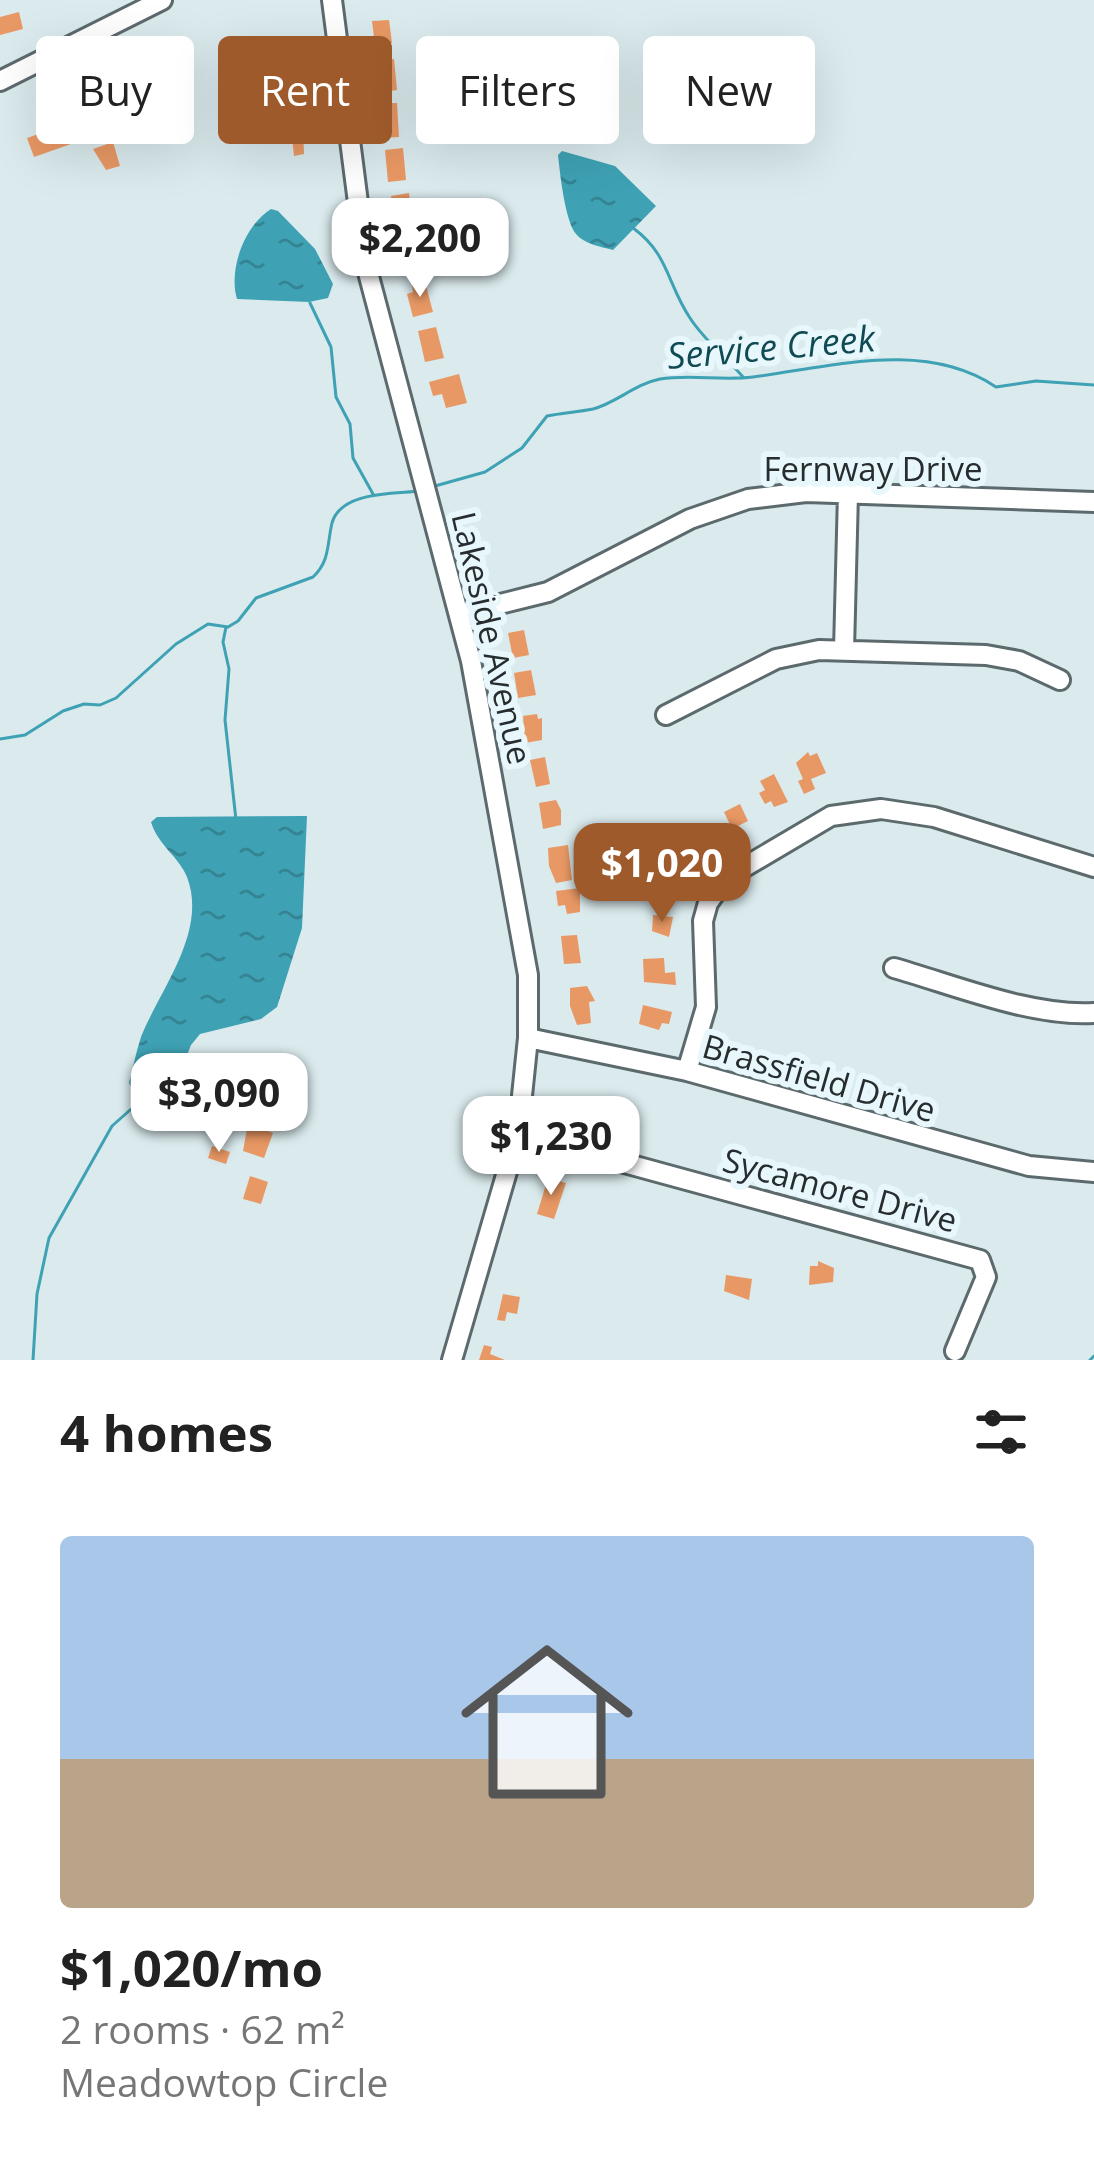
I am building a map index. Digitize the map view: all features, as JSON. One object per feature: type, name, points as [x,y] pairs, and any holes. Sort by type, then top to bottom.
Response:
[{"type":"street","points":[[0,81],[162,0]]},
{"type":"street","name":"Lakeside Avenue","points":[[332,0],[366,265],[460,614],[522,932],[530,997],[518,1134],[452,1360]]},
{"type":"street","points":[[844,650],[848,493]]},
{"type":"street","name":"Fernway Drive","points":[[460,614],[548,592],[718,507],[778,494],[1094,502]]},
{"type":"street","points":[[666,715],[797,653],[986,655],[1018,661],[1060,680]]},
{"type":"street","points":[[687,1071],[706,1007],[703,921],[708,903],[726,878],[831,816],[881,809],[934,817],[1094,867]]},
{"type":"street","points":[[894,968],[1005,1000],[1094,1013]]},
{"type":"street","name":"Brassfield Drive","points":[[528,1038],[687,1071],[1029,1166],[1094,1172]]},
{"type":"street","name":"Sycamore Drive","points":[[518,1134],[980,1260],[986,1277],[955,1351]]},
{"type":"water","points":[[562,151],[615,166],[656,206],[613,250],[593,245],[572,228],[560,174],[558,155]]},
{"type":"water","points":[[271,209],[315,249],[333,284],[328,298],[309,302],[237,299],[235,275],[241,249],[253,226]]},
{"type":"water","points":[[307,816],[302,928],[277,1007],[261,1019],[200,1034],[176,1083],[141,1106],[129,1083],[141,1037],[187,939],[192,898],[187,877],[151,822],[157,817]]},
{"type":"building","points":[[19,12],[23,29],[0,35],[0,17]]},
{"type":"building","points":[[389,20],[391,36],[374,36],[372,21]]},
{"type":"building","points":[[392,59],[397,90],[392,91]]},
{"type":"building","points":[[392,103],[397,103],[399,137],[392,137]]},
{"type":"building","points":[[36,135],[36,144],[71,144],[34,157],[27,138]]},
{"type":"building","points":[[114,144],[120,166],[106,170],[93,149]]},
{"type":"building","points":[[293,144],[304,144],[304,154],[294,156]]},
{"type":"building","points":[[403,148],[406,180],[388,182],[385,150]]},
{"type":"building","points":[[409,193],[413,225],[395,227],[391,196]]},
{"type":"building","points":[[415,238],[422,269],[401,274],[396,250],[403,249],[402,241]]},
{"type":"building","points":[[425,282],[433,312],[413,317],[407,294],[413,292],[412,285]]},
{"type":"building","points":[[436,327],[444,358],[425,362],[418,331]]},
{"type":"building","points":[[459,374],[467,403],[446,408],[442,394],[433,396],[429,382]]},
{"type":"building","points":[[524,630],[529,655],[513,658],[508,633]]},
{"type":"building","points":[[531,670],[536,695],[518,698],[514,673]]},
{"type":"building","points":[[523,716],[542,718],[542,740],[525,743]]},
{"type":"building","points":[[808,752],[810,756],[817,753],[826,773],[811,779],[815,789],[804,794],[796,763]]},
{"type":"building","points":[[545,757],[550,784],[536,787],[530,760]]},
{"type":"building","points":[[774,774],[788,802],[774,807],[771,801],[765,804],[759,793],[765,790],[760,781]]},
{"type":"building","points":[[556,800],[561,825],[543,829],[539,803]]},
{"type":"building","points":[[740,804],[748,821],[732,829],[724,812]]},
{"type":"building","points":[[697,825],[709,837],[702,844],[708,850],[699,858],[681,840]]},
{"type":"building","points":[[568,845],[572,880],[556,883],[548,848]]},
{"type":"building","points":[[660,858],[680,867],[674,882],[683,886],[678,898],[651,880]]},
{"type":"building","points":[[580,888],[580,912],[567,914],[565,905],[558,906],[556,891]]},
{"type":"building","points":[[653,915],[673,917],[669,937],[652,931]]},
{"type":"building","points":[[577,935],[581,963],[564,964],[561,936]]},
{"type":"building","points":[[664,958],[665,973],[675,972],[676,985],[644,982],[643,959]]},
{"type":"building","points":[[587,986],[595,1001],[589,1002],[591,1023],[577,1025],[570,988]]},
{"type":"building","points":[[643,1005],[672,1012],[669,1024],[662,1023],[659,1030],[639,1024]]},
{"type":"building","points":[[248,1123],[273,1133],[264,1158],[243,1151]]},
{"type":"building","points":[[212,1146],[230,1152],[226,1164],[208,1158]]},
{"type":"building","points":[[250,1176],[268,1182],[261,1204],[243,1199]]},
{"type":"building","points":[[548,1178],[566,1183],[554,1219],[537,1214]]},
{"type":"building","points":[[818,1261],[834,1268],[833,1282],[809,1285],[810,1266],[818,1266]]},
{"type":"building","points":[[726,1275],[752,1279],[749,1300],[724,1291]]},
{"type":"building","points":[[503,1294],[520,1297],[517,1314],[507,1312],[505,1321],[497,1320]]},
{"type":"building","points":[[484,1345],[492,1347],[490,1354],[505,1360],[479,1360]]},
{"type":"waterway","points":[[633,228],[654,248],[696,326],[743,377]]},
{"type":"waterway","points":[[310,303],[331,347],[336,397],[350,424],[353,458],[373,494]]},
{"type":"waterway","name":"Service Creek","points":[[435,486],[485,472],[522,448],[547,416],[593,409],[660,379],[741,378],[845,363],[908,360],[968,372],[996,387],[1036,381],[1094,385]]},
{"type":"waterway","name":"Service Creek","points":[[0,739],[25,735],[63,711],[116,698],[176,644],[208,624],[228,627],[256,598],[313,577],[325,558],[332,523],[346,505],[370,496],[420,491]]},
{"type":"waterway","points":[[226,627],[225,720],[236,820]]},
{"type":"waterway","points":[[33,1360],[37,1294],[49,1238],[112,1126],[138,1103]]},
{"type":"waterway","points":[[1090,1360],[1094,1356]]}]
